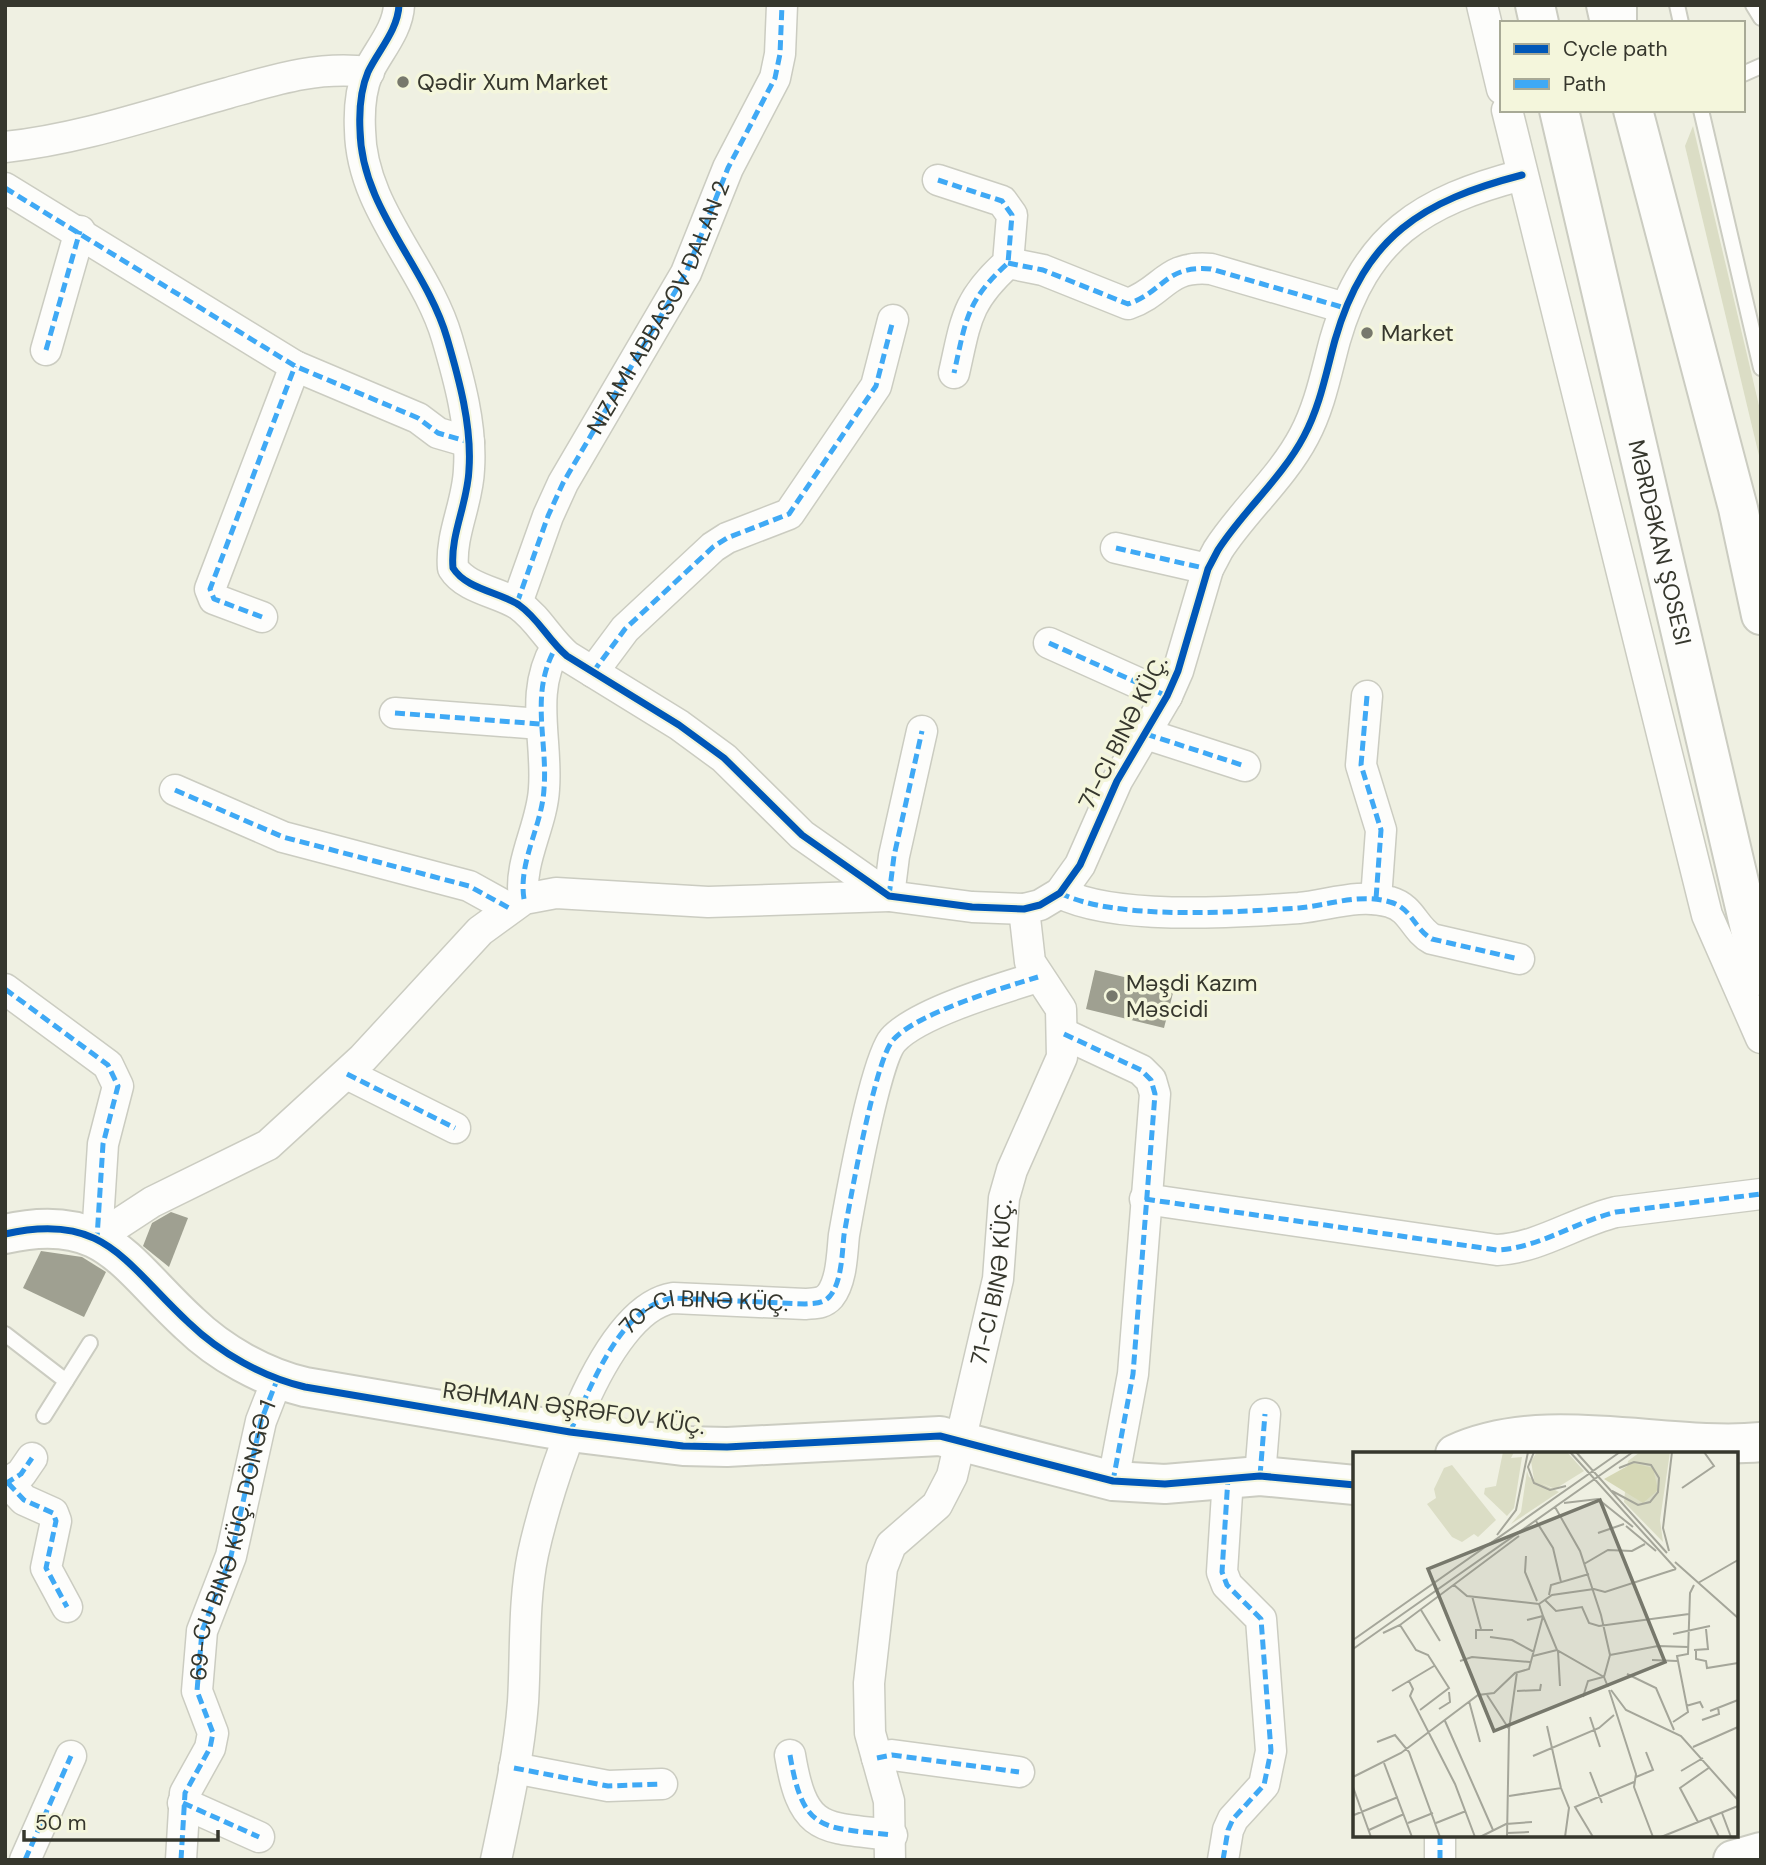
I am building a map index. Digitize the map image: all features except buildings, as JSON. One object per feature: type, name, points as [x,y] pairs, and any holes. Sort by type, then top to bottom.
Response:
[{"type":"main road","name":"MƏRDƏKAN ŞOSESI","points":[[1559,112],[1761,976]]},
{"type":"main road","points":[[1633,112],[1738,508],[1761,615]]},
{"type":"main road","points":[[1738,508],[1761,580]]},
{"type":"main road","name":"RƏHMAN ƏŞRƏFOV KÜÇ.","points":[[5,1234],[47,1227],[78,1231],[97,1238],[124,1257],[208,1339],[277,1380],[570,1432],[683,1446],[716,1447],[911,1435],[961,1439],[1113,1481],[1165,1484],[1244,1477],[1353,1485]]},
{"type":"main road","points":[[1461,1452],[1492,1441],[1553,1435],[1761,1443]]},
{"type":"main road","points":[[1733,1860],[1746,1853],[1761,1852]]},
{"type":"street","points":[[399,5],[392,29],[369,72],[361,94],[361,150],[377,198],[436,304],[447,339],[469,442],[468,479],[453,545],[453,568],[466,581],[517,603],[533,615],[556,648],[679,725],[724,758],[802,835],[889,896]]},
{"type":"street","name":"NIZAMI ABBASOV DALAN 2","points":[[517,603],[548,516],[564,483],[686,273],[727,168],[775,78],[780,54],[782,5]]},
{"type":"street","points":[[1482,5],[1500,81]]},
{"type":"street","points":[[5,147],[88,131],[295,75],[335,68],[369,72]]},
{"type":"street","points":[[1507,112],[1707,915],[1761,1038]]},
{"type":"street","name":"71-CI BINƏ KÜÇ.","points":[[891,1848],[889,1801],[870,1732],[869,1683],[882,1568],[891,1545],[937,1505],[944,1494],[961,1439],[998,1279],[1004,1198],[1012,1170],[1062,1057],[1064,1034],[1061,1009],[1051,990],[1038,977],[1026,942],[1024,909],[1040,905],[1060,893],[1080,865],[1117,781],[1167,696],[1189,640],[1208,569],[1235,524],[1303,437],[1315,411],[1346,309],[1372,257],[1387,240],[1408,224],[1474,188],[1522,175]]},
{"type":"street","points":[[938,180],[1002,201],[1012,215],[1008,262],[984,285],[968,312],[954,373]]},
{"type":"street","points":[[5,188],[80,231],[295,366],[418,418],[438,433],[469,442]]},
{"type":"street","points":[[46,350],[80,231]]},
{"type":"street","points":[[1008,262],[1043,270],[1128,304],[1143,299],[1175,272],[1190,267],[1211,269],[1346,309]]},
{"type":"street","points":[[593,672],[625,629],[713,547],[727,538],[789,514],[876,386],[893,320]]},
{"type":"street","points":[[262,617],[214,599],[210,589],[295,366]]},
{"type":"street","points":[[1116,548],[1208,569]]},
{"type":"street","points":[[1049,643],[1167,696]]},
{"type":"street","points":[[517,903],[545,787],[541,724],[543,674],[556,648]]},
{"type":"street","points":[[1367,696],[1362,765],[1365,785],[1377,809],[1381,830],[1376,899]]},
{"type":"street","points":[[395,713],[541,724]]},
{"type":"street","points":[[889,896],[894,856],[922,731]]},
{"type":"street","points":[[1146,734],[1245,766]]},
{"type":"street","points":[[175,790],[283,837],[469,886],[517,903]]},
{"type":"street","points":[[97,1238],[152,1202],[268,1145],[390,1032],[466,945],[517,903],[556,893],[708,902],[889,896],[972,907],[1024,909]]},
{"type":"street","points":[[1060,893],[1088,904],[1189,912],[1301,908],[1376,899],[1401,905],[1411,914],[1421,933],[1432,939],[1519,959]]},
{"type":"street","name":"70-CI BINƏ KÜÇ.","points":[[496,1860],[514,1768],[522,1705],[528,1592],[533,1555],[570,1432],[613,1346],[641,1311],[658,1300],[673,1298],[806,1304],[820,1303],[830,1296],[837,1283],[848,1214],[878,1074],[891,1041],[906,1028],[981,995],[1038,977]]},
{"type":"street","points":[[5,989],[108,1065],[116,1077],[116,1098],[103,1144],[99,1174],[97,1238]]},
{"type":"street","points":[[1064,1034],[1141,1070],[1151,1080],[1155,1094],[1133,1374],[1113,1481]]},
{"type":"street","points":[[347,1074],[455,1128]]},
{"type":"street","points":[[1145,1199],[1497,1250],[1515,1250],[1593,1218],[1616,1212],[1761,1194]]},
{"type":"street","name":"69-CU BINƏ KÜÇ. DÖNGƏ 1","points":[[181,1860],[183,1803],[192,1778],[211,1748],[213,1733],[197,1691],[202,1631],[232,1556],[261,1421],[277,1380]]},
{"type":"street","points":[[1223,1860],[1233,1819],[1264,1785],[1271,1751],[1261,1619],[1227,1585],[1222,1572],[1244,1477],[1265,1415]]},
{"type":"street","points":[[32,1458],[21,1474],[7,1484],[24,1500],[53,1513],[56,1521],[46,1568],[67,1607]]},
{"type":"street","points":[[790,1755],[796,1788],[803,1807],[816,1820],[891,1848]]},
{"type":"street","points":[[877,1758],[892,1755],[1019,1772]]},
{"type":"street","points":[[25,1860],[71,1756]]},
{"type":"street","points":[[514,1768],[608,1786],[662,1784]]},
{"type":"street","points":[[183,1803],[259,1837]]},
{"type":"street","points":[[1440,1837],[1440,1860]]},
{"type":"lane","points":[[1753,5],[1761,18]]},
{"type":"lane","points":[[1745,73],[1761,66]]},
{"type":"lane","points":[[1702,112],[1761,368]]},
{"type":"lane","points":[[5,1334],[66,1381]]},
{"type":"lane","points":[[44,1416],[90,1343]]},
{"type":"green space","points":[[1693,126],[1761,414],[1761,464],[1685,146]]},
{"type":"marked path","points":[[517,603],[548,516],[563,483],[686,273],[728,168],[775,78],[780,54],[782,5]]},
{"type":"marked path","points":[[938,180],[1002,201],[1012,215],[1008,263],[994,276],[970,312],[954,373]]},
{"type":"marked path","points":[[5,188],[295,366],[418,418],[438,433],[469,442]]},
{"type":"marked path","points":[[46,350],[80,231]]},
{"type":"marked path","points":[[1008,263],[1043,270],[1128,304],[1140,299],[1174,275],[1196,269],[1211,269],[1345,308]]},
{"type":"marked path","points":[[593,672],[625,629],[713,547],[727,538],[789,514],[876,386],[893,320]]},
{"type":"marked path","points":[[262,617],[214,599],[210,589],[295,366]]},
{"type":"marked path","points":[[1116,548],[1208,569]]},
{"type":"marked path","points":[[1049,643],[1167,696]]},
{"type":"marked path","points":[[524,899],[524,871],[544,789],[541,717],[543,682],[556,647]]},
{"type":"marked path","points":[[1367,696],[1361,765],[1381,830],[1376,899]]},
{"type":"marked path","points":[[395,713],[541,724]]},
{"type":"marked path","points":[[889,896],[894,856],[922,731]]},
{"type":"marked path","points":[[1146,734],[1245,766]]},
{"type":"marked path","points":[[175,790],[283,837],[469,886],[509,908]]},
{"type":"marked path","points":[[1060,893],[1112,908],[1177,912],[1299,908],[1356,899],[1379,900],[1403,909],[1432,939],[1519,959]]},
{"type":"marked path","points":[[570,1432],[610,1351],[623,1332],[654,1304],[673,1298],[805,1304],[819,1303],[827,1299],[834,1290],[839,1275],[847,1218],[871,1102],[886,1053],[893,1040],[921,1020],[940,1011],[1038,977]]},
{"type":"marked path","points":[[5,989],[108,1065],[118,1086],[103,1144],[97,1238]]},
{"type":"marked path","points":[[1064,1034],[1141,1070],[1151,1080],[1155,1094],[1133,1374],[1113,1481]]},
{"type":"marked path","points":[[347,1074],[455,1128]]},
{"type":"marked path","points":[[1145,1199],[1497,1250],[1528,1245],[1616,1212],[1761,1194]]},
{"type":"marked path","points":[[181,1860],[185,1793],[210,1748],[213,1733],[197,1691],[202,1631],[231,1556],[261,1421],[277,1380]]},
{"type":"marked path","points":[[1260,1476],[1265,1414]]},
{"type":"marked path","points":[[5,1484],[21,1474],[32,1458]]},
{"type":"marked path","points":[[1223,1860],[1228,1830],[1233,1819],[1264,1785],[1271,1751],[1261,1619],[1227,1585],[1222,1572],[1228,1478]]},
{"type":"marked path","points":[[8,1483],[24,1500],[53,1513],[56,1521],[46,1568],[67,1607]]},
{"type":"marked path","points":[[790,1755],[802,1799],[820,1821],[832,1827],[892,1835]]},
{"type":"marked path","points":[[877,1758],[892,1755],[1019,1772]]},
{"type":"marked path","points":[[25,1860],[71,1756]]},
{"type":"marked path","points":[[514,1768],[608,1786],[662,1784]]},
{"type":"marked path","points":[[183,1803],[259,1837]]},
{"type":"marked path","points":[[1440,1837],[1440,1860]]},
{"type":"cycle path","points":[[399,5],[391,32],[365,79],[360,130],[363,158],[371,185],[382,211],[437,312],[447,338],[464,403],[469,436],[469,469],[454,543],[453,568],[474,586],[519,605],[567,656],[679,725],[724,758],[802,835],[889,896],[972,907],[1024,909],[1040,905],[1060,893],[1080,865],[1117,781],[1167,696],[1178,671],[1208,569],[1218,550],[1285,466],[1310,425],[1335,340],[1363,274],[1381,249],[1402,228],[1427,211],[1486,185],[1522,175]]},
{"type":"cycle path","points":[[5,1234],[39,1229],[67,1230],[90,1236],[129,1263],[189,1323],[228,1354],[274,1377],[305,1387],[570,1432],[683,1446],[727,1447],[940,1436],[1113,1481],[1165,1484],[1260,1476],[1353,1485]]},
{"type":"place","name":"Qədir Xum Market","points":[[403,82]]},
{"type":"place","name":"Market","points":[[1367,333]]},
{"type":"place","name":"Məşdi Kazım Məscidi","points":[[1112,996]]}]
